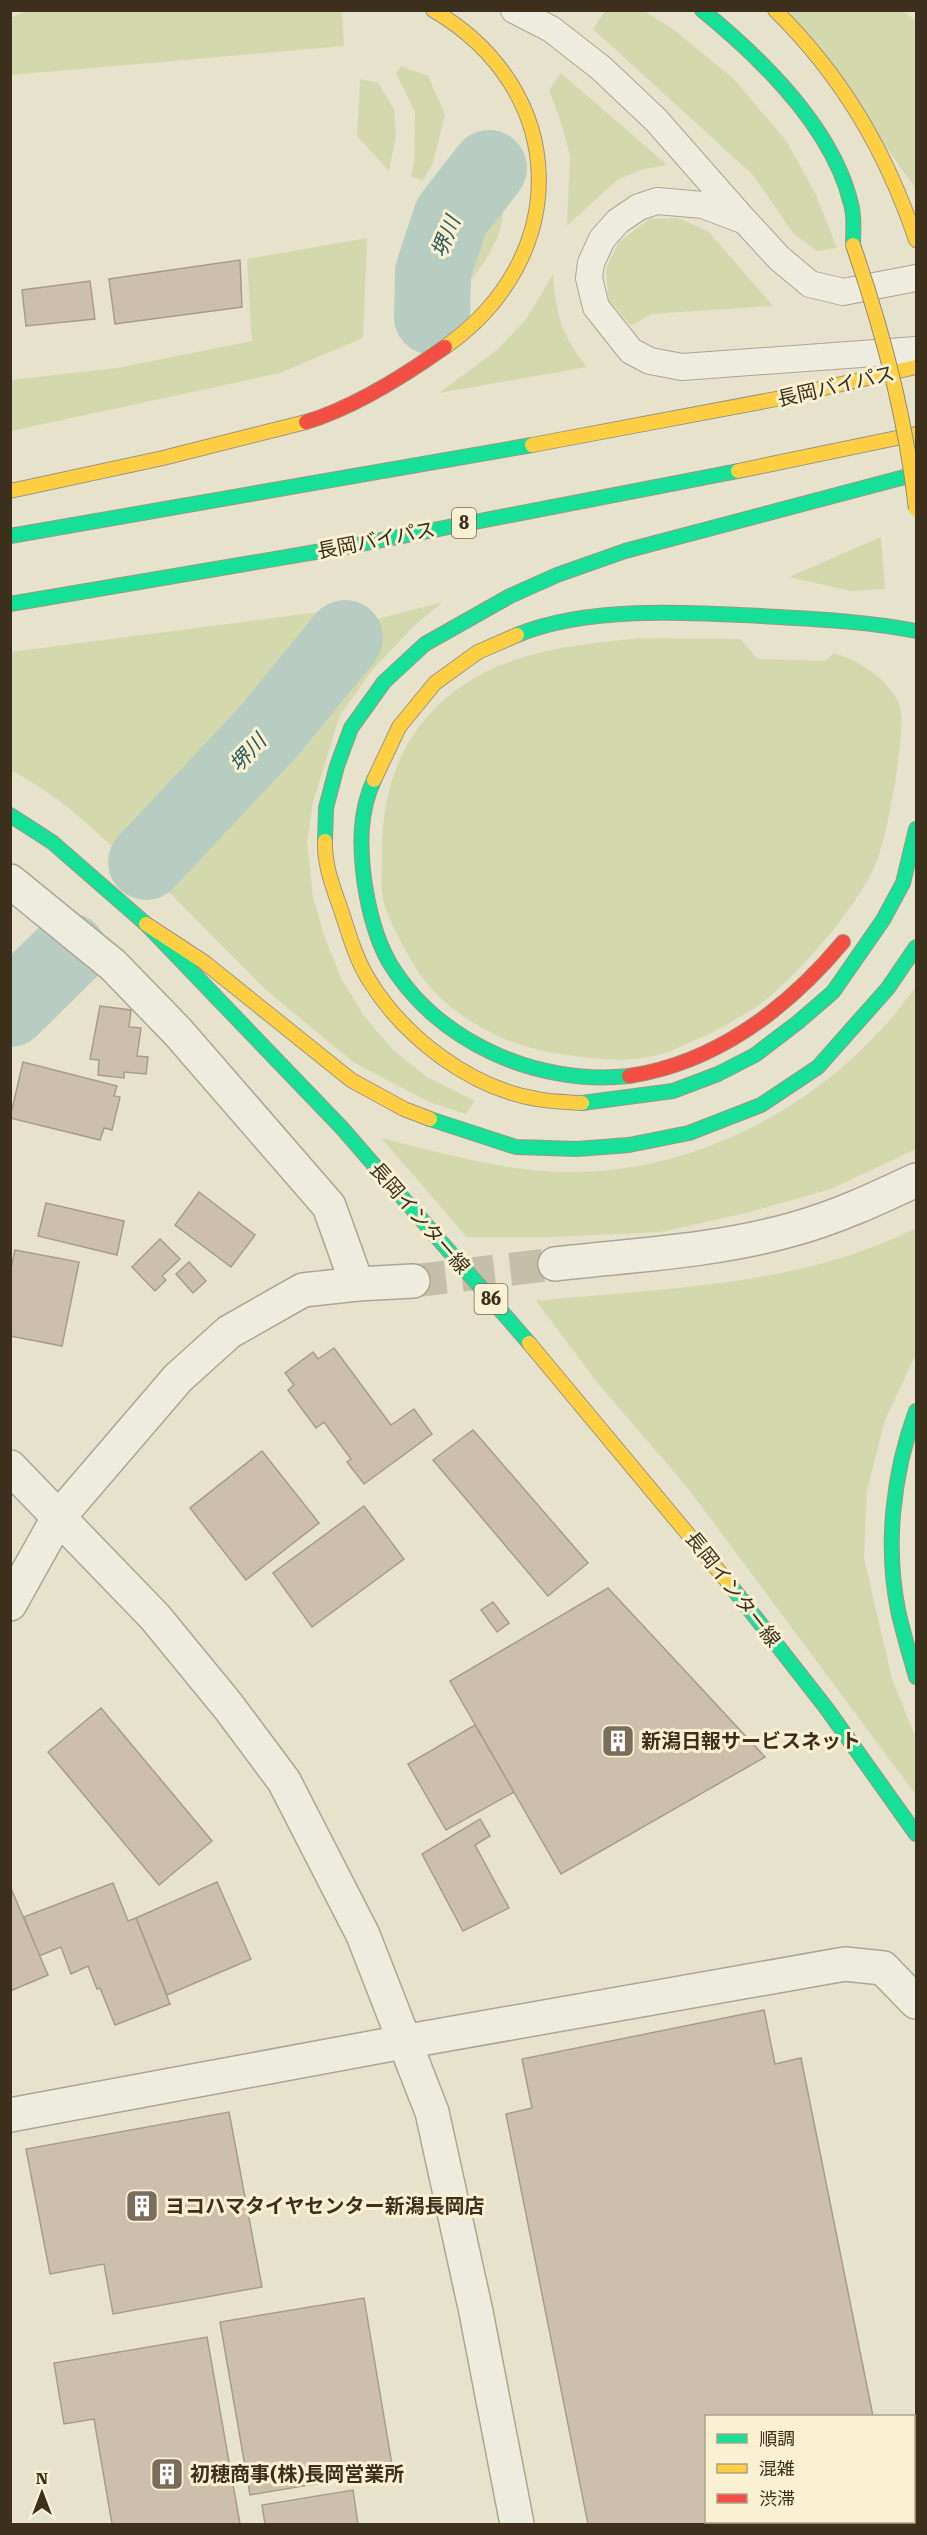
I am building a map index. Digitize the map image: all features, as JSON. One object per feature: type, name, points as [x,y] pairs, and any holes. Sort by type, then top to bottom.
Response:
[{"type":"main road","points":[[10,491],[197,451],[324,416],[392,382],[431,358],[470,328],[495,302],[517,269],[531,236],[539,197],[538,159],[533,131],[512,82],[485,46],[450,19],[433,10]]},
{"type":"main road","points":[[702,10],[751,53],[812,126],[834,163],[851,201],[854,245],[889,354],[912,463],[916,509]]},
{"type":"main road","points":[[775,10],[816,53],[846,92],[874,138],[895,183],[915,236]]},
{"type":"main road","name":"長岡バイパス","points":[[10,536],[159,513],[675,419],[829,390],[916,367]]},
{"type":"main road","name":"長岡バイパス","points":[[10,604],[184,576],[543,509],[916,434]]},
{"type":"main road","points":[[916,474],[625,551],[566,571],[510,596],[425,644],[384,682],[351,728],[337,766],[326,808],[324,858],[353,946],[368,980],[390,1010],[448,1064],[488,1084],[535,1099],[588,1104],[673,1091],[718,1074],[755,1055],[797,1023],[832,992],[883,920],[903,883],[916,829]]},
{"type":"main road","points":[[851,931],[817,975],[787,1002],[756,1027],[713,1049],[670,1066],[621,1077],[580,1077],[531,1067],[495,1055],[465,1040],[431,1013],[406,985],[388,959],[372,921],[364,881],[363,808],[391,737],[412,706],[438,678],[474,653],[514,636],[552,624],[627,614],[697,613],[798,619],[916,631]]},
{"type":"main road","name":"長岡インター線","points":[[10,815],[52,842],[146,924],[341,1127],[533,1348],[698,1544],[827,1709],[916,1834]]},
{"type":"main road","points":[[896,855],[916,817]]},
{"type":"main road","points":[[146,924],[204,962],[351,1080],[404,1109],[458,1130],[516,1147],[587,1148],[639,1143],[689,1133],[761,1105],[818,1067],[888,988],[916,947]]},
{"type":"main road","points":[[916,1411],[899,1473],[893,1525],[894,1579],[900,1621],[916,1677]]},
{"type":"street","points":[[10,881],[113,965],[178,1032],[329,1206],[357,1284]]},
{"type":"street","points":[[555,1264],[702,1248],[792,1230],[854,1210],[916,1180]]},
{"type":"street","points":[[10,1604],[58,1518],[178,1378],[229,1332],[303,1290],[412,1281]]},
{"type":"street","points":[[10,1467],[155,1617],[228,1706],[284,1781],[363,1935],[432,2112],[476,2312],[517,2524]]},
{"type":"street","points":[[10,2115],[845,1964],[883,1968],[916,2002]]},
{"type":"lane","points":[[514,10],[551,29],[601,68],[656,120],[779,258],[810,284],[843,292],[916,278]]},
{"type":"lane","points":[[746,222],[702,205],[657,201],[639,207],[618,221],[602,238],[591,263],[589,278],[596,307],[631,351],[650,361],[682,367],[916,350]]},
{"type":"green space","points":[[26,11],[342,11],[344,46],[11,75],[11,18]]},
{"type":"green space","points":[[605,11],[644,11],[674,30],[734,79],[787,142],[816,195],[837,248],[817,251],[793,233],[753,175],[593,29]]},
{"type":"green space","points":[[789,11],[904,11],[916,22],[916,189]]},
{"type":"green space","points":[[401,66],[428,76],[445,114],[433,163],[423,180],[411,177],[414,161],[415,112],[396,73]]},
{"type":"green space","points":[[561,73],[667,165],[640,170],[617,180],[567,226],[570,156],[549,90]]},
{"type":"green space","points":[[360,79],[378,83],[394,109],[396,136],[389,171],[357,136]]},
{"type":"green space","points":[[505,162],[503,214],[496,241],[473,278],[444,309],[440,271],[457,221]]},
{"type":"green space","points":[[678,218],[708,231],[773,306],[651,314],[631,326],[608,299],[606,268],[619,242],[649,219]]},
{"type":"green space","points":[[367,238],[363,338],[280,373],[11,431],[11,380],[117,368],[252,341],[247,259]]},
{"type":"green space","points":[[553,274],[561,324],[587,367],[439,393],[497,350],[527,318]]},
{"type":"green space","points":[[881,537],[885,589],[851,591],[789,577]]},
{"type":"green space","points":[[443,602],[416,624],[374,668],[340,715],[313,802],[307,842],[313,897],[325,938],[341,978],[364,1016],[393,1050],[427,1077],[475,1101],[466,1114],[429,1102],[353,1062],[266,990],[149,872],[280,730],[351,644],[362,623]]},
{"type":"green space","points":[[328,611],[342,618],[340,633],[264,727],[137,864],[113,847],[60,802],[11,770],[11,652]]},
{"type":"green space","points":[[639,638],[740,639],[758,659],[825,661],[834,653],[863,666],[881,679],[895,695],[899,704],[901,735],[891,806],[881,848],[877,861],[859,894],[818,948],[776,991],[739,1018],[680,1047],[638,1059],[608,1060],[530,1048],[493,1034],[475,1024],[442,999],[417,970],[395,930],[382,893],[383,829],[394,774],[405,749],[419,727],[437,706],[459,688],[484,673],[521,658],[560,648]]},
{"type":"green space","points":[[916,986],[916,1149],[831,1189],[746,1213],[661,1232],[553,1237],[467,1237],[381,1138],[474,1161],[545,1171],[620,1169],[670,1159],[718,1143],[765,1121],[808,1093],[848,1062],[885,1026]]},
{"type":"green space","points":[[916,1228],[916,1354],[885,1420],[867,1491],[864,1558],[892,1679],[916,1738],[916,1795],[687,1487],[596,1381],[536,1301],[681,1288],[778,1274],[872,1248]]},
{"type":"building","points":[[240,260],[242,307],[115,324],[109,279]]},
{"type":"building","points":[[90,281],[95,319],[26,326],[22,290]]},
{"type":"building","points":[[100,1006],[131,1010],[129,1027],[141,1028],[137,1056],[148,1057],[146,1074],[124,1072],[124,1078],[98,1075],[99,1060],[90,1059]]},
{"type":"building","points":[[23,1062],[117,1086],[114,1096],[120,1097],[112,1130],[104,1128],[100,1140],[10,1118]]},
{"type":"building","points":[[199,1192],[255,1235],[231,1267],[175,1225]]},
{"type":"building","points":[[46,1203],[124,1221],[117,1255],[38,1236]]},
{"type":"building","points":[[160,1239],[180,1259],[162,1276],[166,1280],[155,1291],[132,1267]]},
{"type":"building","points":[[15,1250],[79,1262],[62,1346],[10,1336],[10,1273]]},
{"type":"building","points":[[189,1262],[206,1281],[193,1293],[176,1274]]},
{"type":"building","points":[[334,1348],[391,1425],[414,1409],[432,1434],[364,1484],[347,1462],[351,1459],[324,1422],[316,1428],[288,1390],[294,1385],[285,1373],[313,1352],[318,1359]]},
{"type":"building","points":[[473,1430],[588,1563],[548,1596],[433,1460]]},
{"type":"building","points":[[262,1451],[319,1523],[246,1580],[190,1508]]},
{"type":"building","points":[[364,1506],[404,1559],[312,1627],[273,1573]]},
{"type":"building","name":"新潟日報サービスネット","points":[[608,1588],[765,1757],[561,1874],[450,1681]]},
{"type":"building","points":[[493,1602],[509,1623],[497,1632],[481,1610]]},
{"type":"building","points":[[101,1708],[212,1841],[159,1885],[48,1752]]},
{"type":"building","points":[[475,1725],[514,1792],[446,1830],[408,1764]]},
{"type":"building","points":[[480,1819],[490,1836],[475,1845],[509,1908],[463,1931],[422,1854]]},
{"type":"building","points":[[217,1882],[251,1959],[167,1995],[136,1918]]},
{"type":"building","points":[[113,1883],[128,1921],[136,1918],[170,2004],[115,2025],[88,1966],[71,1974],[61,1947],[39,1956],[24,1917]]},
{"type":"building","points":[[10,1886],[48,1975],[10,1991]]},
{"type":"building","points":[[764,2010],[775,2064],[801,2058],[873,2415],[705,2415],[705,2523],[754,2523],[588,2524],[506,2114],[532,2108],[522,2059]]},
{"type":"building","name":"ヨコハマタイヤセンター新潟長岡店","points":[[229,2112],[262,2287],[113,2314],[104,2264],[50,2274],[26,2149]]},
{"type":"building","points":[[364,2298],[393,2471],[250,2495],[220,2322]]},
{"type":"building","name":"初穂商事(株)長岡営業所","points":[[207,2337],[240,2524],[112,2524],[94,2419],[64,2424],[54,2363]]},
{"type":"building","points":[[353,2490],[358,2524],[265,2524],[262,2505]]},
{"type":"waterway","name":"堺川","points":[[432,317],[433,272],[451,217],[489,168]]},
{"type":"waterway","name":"堺川","points":[[146,862],[269,731],[345,638]]},
{"type":"waterway","name":"堺川","points":[[10,1009],[69,951]]},
{"type":"tunnel","points":[[413,1281],[555,1264]]},
{"type":"traffic: fast","points":[[702,10],[770,72],[812,122],[842,176],[852,209],[853,245]]},
{"type":"traffic: fast","points":[[10,536],[532,445]]},
{"type":"traffic: fast","points":[[10,604],[351,546],[738,471]]},
{"type":"traffic: fast","points":[[325,841],[326,808],[337,766],[351,728],[384,682],[425,644],[510,596],[557,575],[625,551],[916,474]]},
{"type":"traffic: fast","points":[[517,635],[574,619],[637,613],[732,614],[839,621],[916,631]]},
{"type":"traffic: fast","points":[[374,780],[363,816],[364,879],[373,922],[384,952],[409,990],[434,1015],[462,1036],[492,1053],[559,1074],[594,1077],[629,1076]]},
{"type":"traffic: fast","points":[[10,815],[52,842],[146,924],[341,1127],[529,1343]]},
{"type":"traffic: fast","points":[[582,1103],[673,1091],[718,1074],[755,1055],[797,1023],[833,992],[883,920],[903,883],[916,829]]},
{"type":"traffic: fast","points":[[430,1119],[516,1147],[577,1149],[629,1145],[689,1133],[761,1105],[818,1067],[888,988],[916,947]]},
{"type":"traffic: fast","points":[[916,1411],[897,1484],[892,1535],[892,1560],[898,1610],[916,1677]]},
{"type":"traffic: fast","points":[[727,1581],[827,1709],[916,1834]]},
{"type":"traffic: slow","points":[[433,10],[478,44],[511,84],[531,128],[539,174],[534,221],[517,267],[487,310],[445,347]]},
{"type":"traffic: slow","points":[[775,10],[821,61],[859,116],[891,176],[916,240]]},
{"type":"traffic: slow","points":[[853,245],[874,310],[900,408],[916,509]]},
{"type":"traffic: slow","points":[[532,445],[776,399],[916,367]]},
{"type":"traffic: slow","points":[[10,491],[163,458],[306,422]]},
{"type":"traffic: slow","points":[[738,471],[916,434]]},
{"type":"traffic: slow","points":[[374,780],[399,727],[435,683],[478,652],[517,635]]},
{"type":"traffic: slow","points":[[325,841],[326,860],[331,879],[357,957],[369,980],[401,1021],[441,1057],[487,1084],[537,1099],[582,1103]]},
{"type":"traffic: slow","points":[[146,924],[204,962],[351,1080],[404,1109],[430,1119]]},
{"type":"traffic: slow","points":[[529,1343],[727,1581]]},
{"type":"traffic: jam","points":[[306,422],[324,416],[378,390],[445,347]]},
{"type":"traffic: jam","points":[[629,1076],[691,1059],[748,1029],[799,989],[843,942]]},
{"type":"place","name":"新潟日報サービスネット","points":[[618,1741]]},
{"type":"place","name":"ヨコハマタイヤセンター新潟長岡店","points":[[142,2206]]},
{"type":"place","name":"初穂商事(株)長岡営業所","points":[[167,2474]]}]
